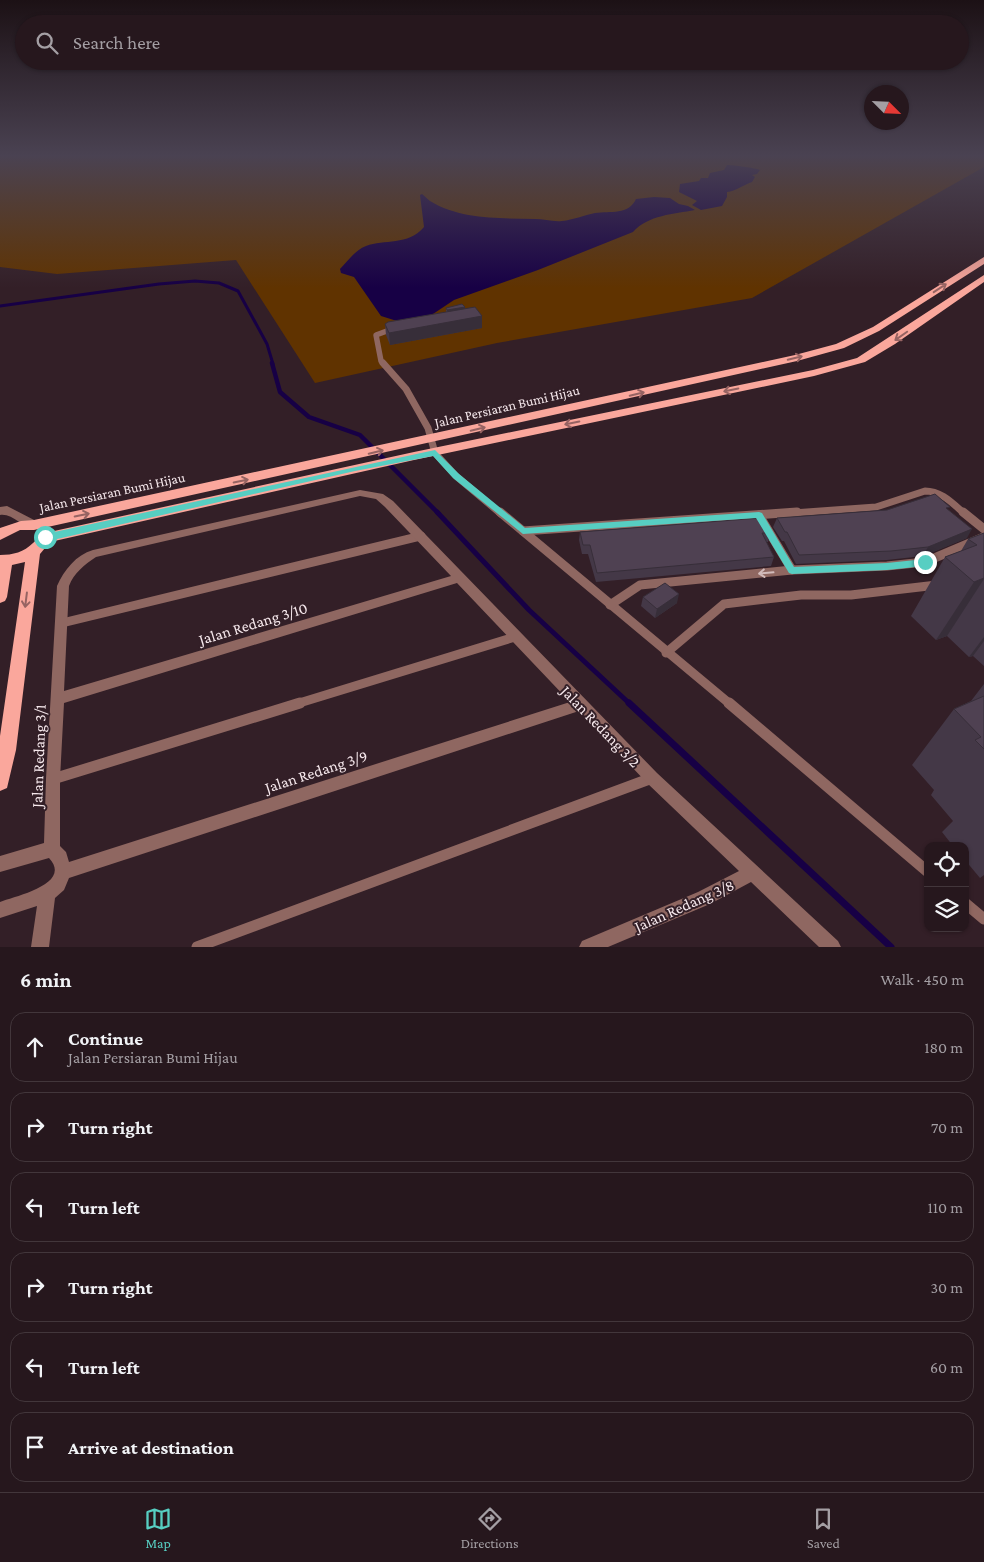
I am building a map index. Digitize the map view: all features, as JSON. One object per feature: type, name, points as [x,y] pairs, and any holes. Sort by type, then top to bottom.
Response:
[{"type":"main road","name":"Jalan Persiaran Bumi Hijau","points":[[44,538],[351,464],[405,445],[797,358],[840,346],[876,329],[984,260]]},
{"type":"main road","name":"Jalan Persiaran Bumi Hijau","points":[[34,525],[351,464],[435,453],[814,373],[861,360],[891,342],[984,278]]},
{"type":"main road","points":[[0,598],[3,560],[22,557],[33,552],[44,538],[45,532],[42,528],[34,525],[22,525],[4,532]]},
{"type":"main road","points":[[0,782],[7,750],[33,552]]},
{"type":"street","name":"Jalan Redang 3/2","points":[[79,562],[93,554],[319,502],[360,493],[379,496],[421,536],[458,578],[652,778],[832,947]]},
{"type":"street","name":"Jalan Persiaran Bumi Hijau","points":[[0,510],[7,510],[34,525]]},
{"type":"street","points":[[4,532],[18,516]]},
{"type":"street","name":"Jalan Redang 3/1","points":[[63,872],[60,858],[52,849],[53,779],[63,586],[68,573],[79,562]]},
{"type":"street","name":"Jalan Redang 3/10","points":[[58,699],[458,578]]},
{"type":"street","name":"Jalan Redang 3/9","points":[[63,872],[580,704]]},
{"type":"street","points":[[0,864],[52,849]]},
{"type":"street","points":[[0,910],[47,894],[58,884],[63,872]]},
{"type":"street","name":"Jalan Redang 3/8","points":[[588,947],[704,898],[752,873]]},
{"type":"street","points":[[40,947],[47,894]]},
{"type":"lane","points":[[407,326],[388,329],[376,335],[381,361],[406,389],[428,428],[435,453],[456,476],[666,653],[735,708],[924,869]]},
{"type":"lane","points":[[523,531],[876,507],[929,491],[942,496],[984,529]]},
{"type":"lane","points":[[759,515],[792,570]]},
{"type":"lane","points":[[62,624],[421,536]]},
{"type":"lane","points":[[610,605],[640,585],[792,570],[887,566],[925,562],[984,537]]},
{"type":"lane","points":[[666,653],[724,604],[802,595],[851,595],[943,585],[951,582]]},
{"type":"lane","points":[[53,779],[515,637]]},
{"type":"lane","points":[[197,947],[652,778]]},
{"type":"lane","points":[[969,907],[984,919]]},
{"type":"shaded area","points":[[0,199],[927,199],[752,298],[497,343],[315,383],[236,260],[57,274],[0,267]]},
{"type":"shaded area","points":[[421,199],[428,199],[442,207],[468,215],[555,221],[570,220],[595,213],[624,210],[629,208],[636,199],[672,199],[695,210],[670,214],[646,222],[633,232],[538,270],[454,300],[427,318],[397,321],[381,316],[354,277],[341,273],[340,269],[355,253],[366,246],[403,240],[418,233],[424,227]]},
{"type":"shaded area","points":[[693,199],[726,199],[722,206],[701,210],[692,205],[697,201]]},
{"type":"building","points":[[462,304],[465,307],[447,310],[446,308]]},
{"type":"building","points":[[475,307],[482,316],[389,333],[385,324],[388,322]]},
{"type":"building","points":[[935,494],[950,507],[946,508],[972,529],[928,547],[891,551],[799,555],[777,518],[887,510]]},
{"type":"building","points":[[760,518],[771,533],[762,533],[774,557],[597,573],[590,545],[583,545],[580,532]]},
{"type":"building","points":[[984,533],[984,578],[974,582],[945,557],[977,545],[968,539]]},
{"type":"building","points":[[665,583],[679,594],[657,609],[643,597]]},
{"type":"building","points":[[984,696],[984,749],[975,740],[981,737],[954,709]]},
{"type":"waterway","points":[[0,306],[159,284],[195,281],[219,283],[238,291],[267,344],[273,364]]},
{"type":"waterway","points":[[272,363],[280,392],[309,417],[360,435],[437,512]]},
{"type":"waterway","points":[[437,512],[529,610],[630,704]]},
{"type":"waterway","points":[[629,703],[891,947]]},
{"type":"route","points":[[45,537],[435,453],[456,476],[523,531],[759,515],[792,570],[887,566],[925,562]]}]
